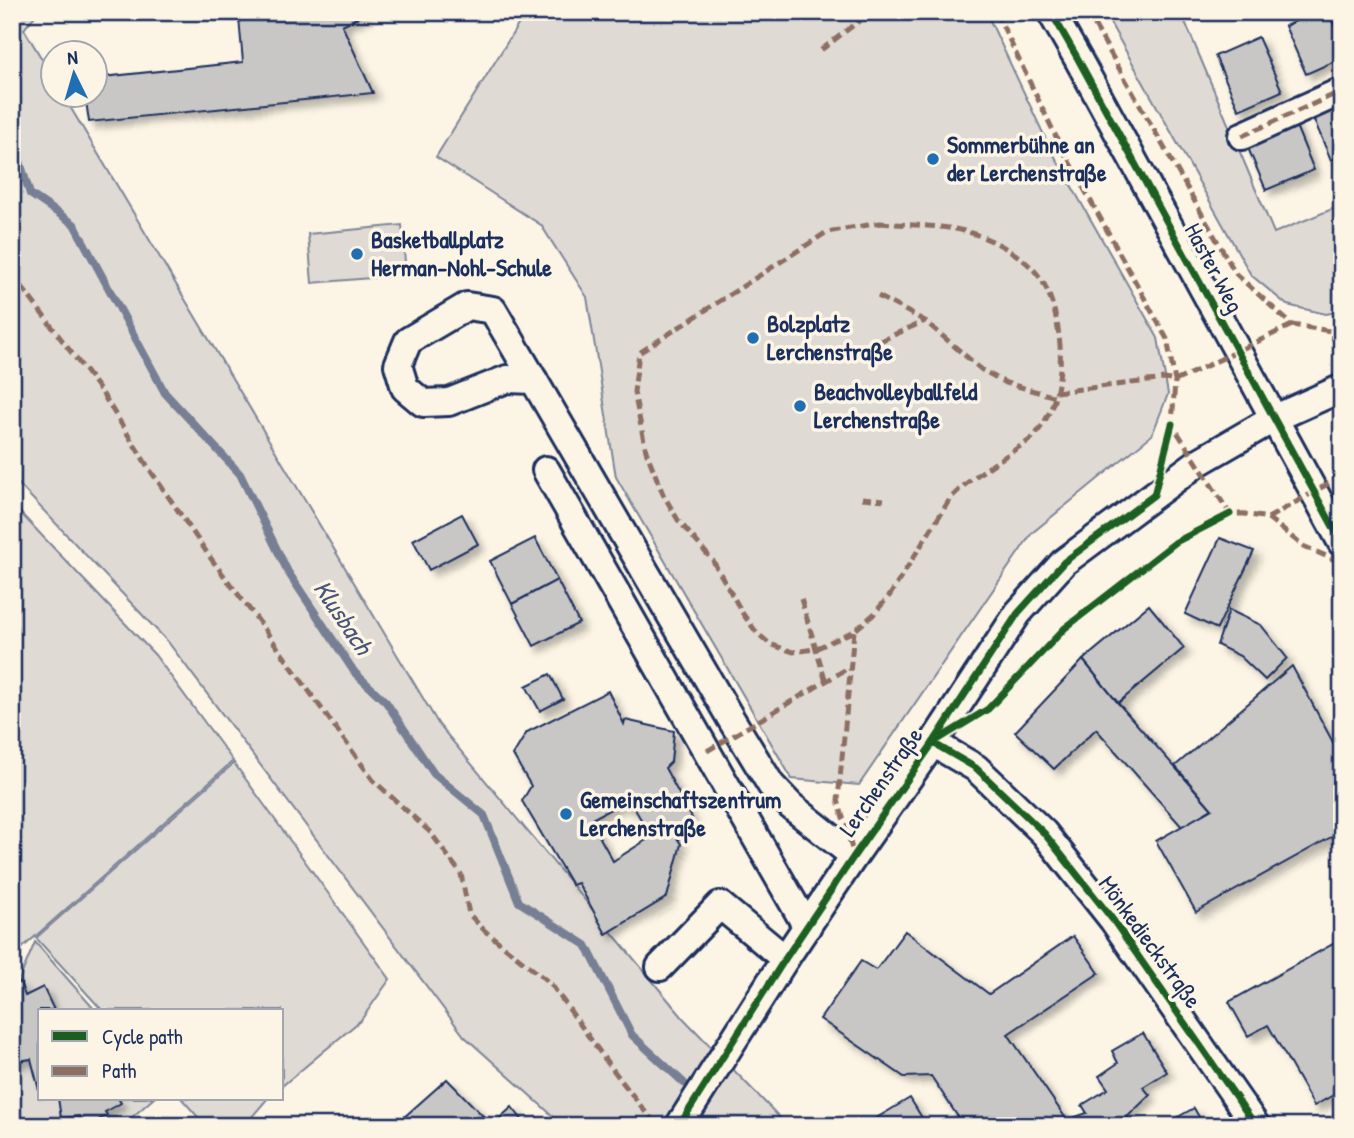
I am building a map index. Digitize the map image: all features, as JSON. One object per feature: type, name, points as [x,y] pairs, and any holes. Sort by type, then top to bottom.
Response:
[{"type":"street","name":"Haster Weg","points":[[1051,12],[1342,543]]},
{"type":"street","points":[[1242,136],[1342,91]]},
{"type":"street","points":[[534,380],[507,379],[449,402],[423,403],[405,388],[398,365],[408,341],[467,306],[493,310],[534,380],[731,719],[771,785],[791,806],[854,856]]},
{"type":"street","name":"Lerchenstraße","points":[[679,1126],[785,959],[933,743],[1018,613],[1065,562],[1197,463],[1273,419],[1342,387]]},
{"type":"street","points":[[546,470],[807,928]]},
{"type":"street","name":"Mönkedieckstraße","points":[[933,743],[976,768],[1044,833],[1113,920],[1256,1126]]},
{"type":"street","points":[[660,967],[720,905],[785,959]]},
{"type":"shaded area","points":[[12,12],[38,12],[24,29],[38,52],[38,108],[71,108],[439,725],[684,1019],[788,1126],[564,1126],[464,1036],[168,642],[12,477]]},
{"type":"shaded area","points":[[526,12],[986,12],[1050,148],[1158,338],[1168,394],[1152,435],[1032,533],[859,785],[792,779],[616,477],[587,297],[541,225],[436,157]]},
{"type":"shaded area","points":[[1104,12],[1181,12],[1274,233],[1342,205],[1342,311],[1326,314],[1287,305],[1251,275]]},
{"type":"shaded area","name":"Basketballplatz Herman-Nohl-Schule","points":[[402,225],[406,275],[312,283],[308,234]]},
{"type":"shaded area","points":[[12,504],[155,655],[233,761],[12,957]]},
{"type":"shaded area","points":[[234,763],[390,979],[361,1020],[284,1084],[284,1009],[101,1009],[36,938]]},
{"type":"shaded area","points":[[35,942],[94,1009],[38,1009],[38,1100],[152,1100],[122,1126],[12,1126],[12,997]]},
{"type":"shaded area","points":[[183,1100],[266,1100],[244,1126],[206,1126]]},
{"type":"building","points":[[251,12],[369,12],[342,25],[373,93],[89,122],[87,108],[108,108],[108,76],[243,62],[239,18]]},
{"type":"building","points":[[1315,12],[1328,12],[1342,42],[1342,58],[1306,74],[1285,26]]},
{"type":"building","points":[[1258,37],[1282,91],[1239,110],[1215,56]]},
{"type":"building","points":[[1342,100],[1342,156],[1331,160],[1311,113]]},
{"type":"building","points":[[1294,121],[1314,170],[1266,190],[1245,141]]},
{"type":"building","points":[[462,514],[478,544],[429,570],[413,540]]},
{"type":"building","points":[[535,538],[557,580],[512,604],[490,561]]},
{"type":"building","points":[[1220,538],[1254,551],[1217,629],[1185,614]]},
{"type":"building","points":[[557,580],[579,623],[534,646],[512,604]]},
{"type":"building","points":[[1149,605],[1184,648],[1118,703],[1083,660]]},
{"type":"building","points":[[1229,610],[1261,625],[1287,658],[1265,680],[1240,656],[1217,645]]},
{"type":"building","points":[[1083,660],[1212,809],[1182,827],[1096,729],[1054,769],[1015,732]]},
{"type":"building","points":[[1292,666],[1342,759],[1342,831],[1196,912],[1156,841],[1212,809],[1175,766]]},
{"type":"building","points":[[550,674],[563,699],[540,711],[526,686]]},
{"type":"building","name":"Gemeinschaftszentrum Lerchenstraße","points":[[608,691],[624,724],[625,720],[674,731],[671,762],[665,768],[692,818],[673,832],[681,844],[667,897],[606,934],[578,883],[572,885],[522,801],[531,786],[513,755],[527,732]],"holes":[[[620,804],[635,809],[651,837],[613,861],[590,820]]]},
{"type":"building","points":[[905,931],[989,994],[1073,936],[1099,973],[1008,1034],[1067,1120],[1087,1113],[1082,1105],[1108,1089],[1099,1076],[1118,1063],[1112,1051],[1143,1033],[1167,1072],[1143,1087],[1150,1095],[1118,1126],[964,1126],[931,1076],[904,1077],[820,1019],[861,961],[876,970]]},
{"type":"building","points":[[1342,939],[1342,1090],[1314,1106],[1268,1025],[1248,1036],[1229,1002]]},
{"type":"building","points":[[20,982],[25,996],[43,987],[54,1009],[38,1009],[38,1086],[31,1059],[13,1062],[12,986]]},
{"type":"building","points":[[447,1079],[483,1116],[472,1126],[394,1126]]},
{"type":"building","points":[[910,1098],[927,1126],[863,1126]]},
{"type":"building","points":[[58,1100],[119,1100],[121,1103],[88,1126],[82,1126],[79,1116],[61,1118]]},
{"type":"building","points":[[512,1107],[527,1126],[491,1126]]},
{"type":"building","points":[[1194,1108],[1204,1126],[1162,1126]]},
{"type":"building","points":[[483,1116],[491,1126],[473,1126]]},
{"type":"waterway","name":"Klusbach","points":[[12,136],[30,194],[74,224],[165,393],[240,474],[288,572],[355,673],[386,702],[434,774],[484,815],[519,902],[586,945],[632,1035],[684,1083]]},
{"type":"marked path","points":[[821,50],[871,12]]},
{"type":"marked path","points":[[996,12],[1061,147],[1167,339],[1175,381],[1172,424],[1230,514]]},
{"type":"marked path","points":[[1087,12],[1236,274],[1292,325],[1330,331],[1342,356]]},
{"type":"marked path","points":[[1242,136],[1342,91]]},
{"type":"marked path","points":[[880,223],[967,232],[992,241],[1028,264],[1044,284],[1055,314],[1060,345],[1059,381],[1053,404],[1035,435],[972,479],[950,499],[890,595],[873,615],[854,631],[815,649],[793,652],[770,644],[757,633],[713,561],[678,520],[663,494],[646,451],[634,392],[639,353],[827,232],[880,223]]},
{"type":"marked path","points":[[12,274],[102,393],[150,470],[212,560],[373,780],[431,833],[461,874],[469,914],[485,931],[551,984],[607,1062],[658,1126]]},
{"type":"marked path","points":[[878,296],[925,321],[982,370],[1006,383],[1056,397]]},
{"type":"marked path","points":[[880,341],[925,321]]},
{"type":"marked path","points":[[1056,392],[1165,379],[1175,381],[1292,325]]},
{"type":"marked path","points":[[1268,518],[1342,476]]},
{"type":"marked path","points":[[862,498],[884,500]]},
{"type":"marked path","points":[[1224,518],[1230,514],[1268,518],[1303,546],[1342,563]]},
{"type":"marked path","points":[[801,599],[826,682]]},
{"type":"marked path","points":[[854,631],[838,800],[854,856]]},
{"type":"marked path","points":[[707,751],[850,667]]},
{"type":"cycle path","points":[[1051,12],[1342,543]]},
{"type":"cycle path","points":[[679,1126],[785,959],[933,743],[1018,613],[1064,562],[1154,495],[1172,424]]},
{"type":"cycle path","points":[[939,739],[988,709],[1065,628],[1176,542],[1230,514]]},
{"type":"cycle path","points":[[933,743],[976,768],[1044,833],[1113,920],[1256,1126]]},
{"type":"place","name":"Sommerbühne an der Lerchenstraße","points":[[933,159]]},
{"type":"place","name":"Basketballplatz Herman-Nohl-Schule","points":[[357,254]]},
{"type":"place","name":"Bolzplatz Lerchenstraße","points":[[753,338]]},
{"type":"place","name":"Beachvolleyballfeld Lerchenstraße","points":[[800,406]]},
{"type":"place","name":"Gemeinschaftszentrum Lerchenstraße","points":[[566,814]]}]
